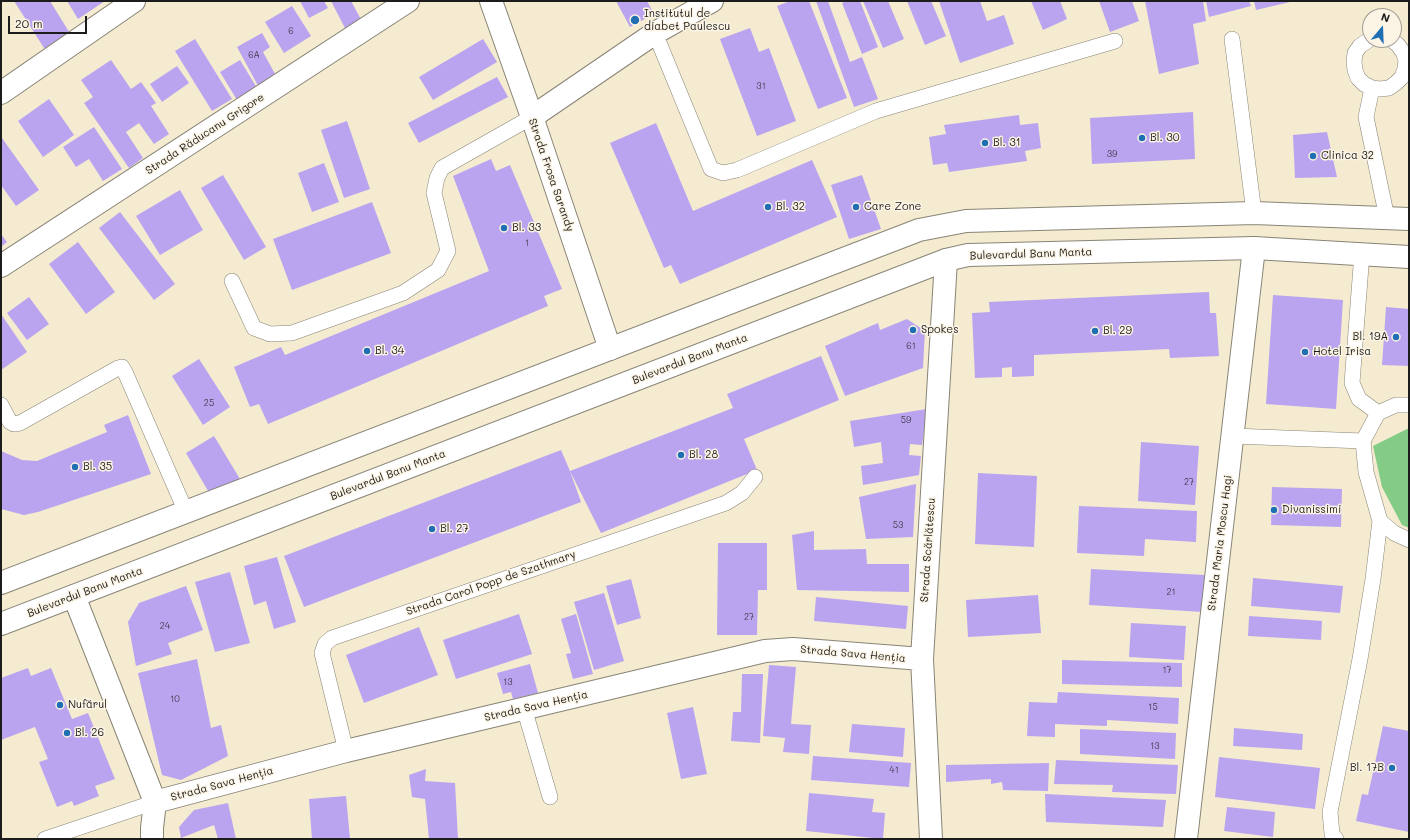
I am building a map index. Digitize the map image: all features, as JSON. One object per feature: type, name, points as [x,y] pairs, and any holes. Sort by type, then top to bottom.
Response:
[{"type":"street","points":[[1,93],[134,1]]},
{"type":"street","name":"Strada Răducanu Grigore","points":[[1,266],[408,1]]},
{"type":"street","name":"Strada Frosa Sarandy","points":[[491,1],[532,117],[610,349]]},
{"type":"street","points":[[532,117],[655,33],[712,1]]},
{"type":"street","points":[[1,583],[919,230],[966,220],[1254,212],[1409,219]]},
{"type":"street","name":"Bulevardul Banu Manta","points":[[1,624],[946,260],[968,255],[1254,248],[1409,257]]},
{"type":"street","name":"Strada Maria Moscu Hagi","points":[[1186,839],[1254,248]]},
{"type":"street","name":"Strada Scărlătescu","points":[[931,839],[922,660],[946,260]]},
{"type":"street","points":[[74,596],[155,802],[152,839]]},
{"type":"street","name":"Strada Sava Henția","points":[[155,802],[346,750],[765,651],[793,649],[922,660]]},
{"type":"lane","points":[[655,33],[712,169],[723,173],[737,170],[876,111],[1115,41]]},
{"type":"lane","points":[[1232,40],[1254,212]]},
{"type":"lane","points":[[1362,45],[1355,53],[1354,62],[1358,78],[1364,84],[1372,88],[1380,89],[1389,88],[1402,77],[1406,60],[1400,48]]},
{"type":"lane","points":[[1372,88],[1366,117],[1387,218]]},
{"type":"lane","points":[[232,281],[254,328],[270,334],[292,333],[403,293],[438,270],[448,251],[434,193],[437,178],[442,168],[532,117]]},
{"type":"lane","points":[[1362,254],[1352,383],[1359,399],[1378,413]]},
{"type":"lane","points":[[1,405],[10,422],[14,424],[20,423],[122,367],[186,512]]},
{"type":"lane","points":[[1336,839],[1332,834],[1330,812],[1360,659],[1373,579],[1380,521],[1366,472],[1363,441],[1378,413],[1396,405],[1409,405]]},
{"type":"lane","points":[[1233,436],[1363,441]]},
{"type":"lane","name":"Strada Carol Popp de Szathmary","points":[[346,750],[322,653],[325,644],[332,638],[726,503],[742,493],[755,477]]},
{"type":"lane","points":[[1380,521],[1394,533],[1409,540]]},
{"type":"lane","points":[[524,708],[550,797]]},
{"type":"lane","points":[[45,839],[155,802]]},
{"type":"green space","points":[[1409,428],[1409,528],[1402,525],[1382,487],[1373,446]]},
{"type":"building","points":[[14,1],[50,1],[71,35],[46,51]]},
{"type":"building","points":[[67,1],[105,1],[78,19]]},
{"type":"building","points":[[300,1],[324,1],[328,8],[309,18]]},
{"type":"building","points":[[331,1],[351,1],[364,25],[348,34]]},
{"type":"building","name":"Institutul de diabet Paulescu","points":[[616,1],[647,1],[654,14],[630,27]]},
{"type":"building","points":[[790,1],[809,1],[847,98],[818,109],[777,6]]},
{"type":"building","points":[[816,1],[828,1],[850,62],[862,57],[878,99],[854,107]]},
{"type":"building","points":[[847,1],[860,1],[878,47],[862,54],[842,3]]},
{"type":"building","points":[[863,1],[888,1],[904,39],[883,48]]},
{"type":"building","points":[[907,1],[931,1],[946,36],[925,45]]},
{"type":"building","points":[[939,1],[980,1],[987,21],[1004,15],[1014,44],[960,63]]},
{"type":"building","points":[[1031,1],[1060,1],[1067,19],[1043,30]]},
{"type":"building","points":[[1099,1],[1132,1],[1139,21],[1110,32]]},
{"type":"building","points":[[1145,1],[1203,1],[1206,21],[1193,24],[1199,64],[1159,74]]},
{"type":"building","points":[[1206,1],[1249,1],[1251,6],[1209,17]]},
{"type":"building","points":[[1254,1],[1290,1],[1290,2],[1256,10]]},
{"type":"building","points":[[292,6],[311,36],[284,53],[265,22]]},
{"type":"building","points":[[750,28],[759,52],[769,48],[796,121],[757,136],[720,39]]},
{"type":"building","points":[[262,33],[270,47],[263,52],[280,83],[262,93],[237,47]]},
{"type":"building","points":[[195,39],[232,99],[212,111],[175,51]]},
{"type":"building","points":[[483,39],[497,62],[433,100],[419,77]]},
{"type":"building","points":[[111,60],[131,89],[141,82],[156,103],[151,106],[169,134],[154,144],[139,123],[126,132],[143,158],[129,168],[84,103],[93,97],[81,80]]},
{"type":"building","points":[[240,60],[257,88],[237,100],[220,72]]},
{"type":"building","points":[[177,66],[189,83],[162,102],[150,84]]},
{"type":"building","points":[[497,77],[508,97],[419,143],[408,123]]},
{"type":"building","points":[[49,99],[74,135],[43,157],[18,121]]},
{"type":"building","name":"Bl. 30","points":[[1193,112],[1195,159],[1092,164],[1090,118]]},
{"type":"building","name":"Bl. 31","points":[[1019,115],[1020,125],[1038,123],[1041,148],[1025,151],[1027,161],[949,172],[947,163],[933,165],[929,137],[946,134],[944,125]]},
{"type":"building","points":[[347,121],[370,189],[344,198],[321,130]]},
{"type":"building","name":"Bl. 32","points":[[656,123],[693,211],[812,160],[837,217],[680,284],[671,265],[664,268],[610,143]]},
{"type":"building","points":[[94,127],[122,169],[103,181],[89,159],[76,167],[63,147]]},
{"type":"building","name":"Clinica 32","points":[[1327,132],[1337,177],[1295,178],[1293,135]]},
{"type":"building","points":[[2,138],[39,190],[16,206],[1,185]]},
{"type":"building","name":"Bl. 34","points":[[491,159],[496,171],[510,165],[562,289],[544,296],[548,306],[268,424],[259,404],[250,407],[234,367],[281,347],[285,355],[489,271],[453,176]]},
{"type":"building","points":[[324,163],[339,202],[312,212],[298,173]]},
{"type":"building","points":[[223,175],[266,247],[244,260],[201,188]]},
{"type":"building","name":"Care Zone","points":[[862,175],[881,229],[849,239],[831,185]]},
{"type":"building","points":[[180,190],[203,230],[160,255],[136,216]]},
{"type":"building","points":[[372,202],[391,253],[292,290],[273,239]]},
{"type":"building","points":[[120,212],[175,284],[154,300],[99,228]]},
{"type":"building","points":[[1,234],[7,242],[1,247]]},
{"type":"building","points":[[78,242],[115,292],[86,314],[49,264]]},
{"type":"building","name":"Bl. 29","points":[[1209,292],[1210,313],[1216,313],[1219,356],[1170,358],[1169,349],[1034,355],[1034,376],[1012,377],[1012,367],[1002,368],[1002,377],[975,378],[972,313],[990,312],[989,302]]},
{"type":"building","name":"Hotel Irisa","points":[[1273,295],[1343,300],[1336,409],[1266,404]]},
{"type":"building","points":[[29,297],[49,324],[27,340],[7,313]]},
{"type":"building","name":"Bl. 19A","points":[[1386,307],[1409,309],[1409,366],[1382,365]]},
{"type":"building","points":[[1,314],[27,352],[1,370]]},
{"type":"building","points":[[907,319],[925,331],[923,368],[845,396],[825,346],[878,323],[880,330]]},
{"type":"building","name":"Bl. 28","points":[[821,356],[839,400],[744,439],[757,470],[601,533],[570,471],[733,408],[727,394]]},
{"type":"building","points":[[199,359],[230,407],[203,425],[172,376]]},
{"type":"building","points":[[927,409],[922,445],[910,444],[909,455],[921,456],[919,475],[863,485],[861,466],[883,463],[881,442],[854,447],[850,421]]},
{"type":"building","name":"Bl. 35","points":[[128,415],[151,474],[38,512],[24,515],[1,509],[1,451],[22,460],[37,461],[107,432],[104,425]]},
{"type":"building","points":[[214,436],[240,479],[211,496],[186,453]]},
{"type":"building","points":[[1141,442],[1199,446],[1195,505],[1138,501]]},
{"type":"building","name":"Bl. 27","points":[[561,450],[581,502],[304,607],[284,556]]},
{"type":"building","points":[[978,473],[1037,476],[1034,547],[975,544]]},
{"type":"building","points":[[916,484],[913,537],[866,539],[859,497]]},
{"type":"building","points":[[1272,487],[1342,489],[1341,527],[1271,525]]},
{"type":"building","points":[[1079,506],[1197,511],[1196,542],[1145,539],[1144,556],[1077,553]]},
{"type":"building","points":[[814,531],[814,550],[866,549],[867,564],[909,564],[909,592],[797,590],[792,535]]},
{"type":"building","points":[[718,543],[767,543],[767,590],[758,590],[757,635],[717,635]]},
{"type":"building","points":[[277,557],[296,622],[274,629],[266,601],[254,605],[244,566]]},
{"type":"building","points":[[1091,569],[1205,575],[1203,612],[1089,605]]},
{"type":"building","points":[[230,572],[250,643],[215,652],[195,582]]},
{"type":"building","points":[[1253,578],[1343,586],[1340,613],[1251,606]]},
{"type":"building","points":[[631,579],[641,618],[617,625],[606,586]]},
{"type":"building","points":[[186,586],[203,630],[168,643],[172,654],[136,666],[128,622],[139,603]]},
{"type":"building","points":[[604,593],[624,661],[594,670],[574,602]]},
{"type":"building","points":[[1038,595],[1041,633],[968,637],[966,600]]},
{"type":"building","points":[[816,597],[908,606],[906,629],[814,621]]},
{"type":"building","points":[[519,614],[532,654],[456,679],[443,640]]},
{"type":"building","points":[[576,614],[593,674],[573,679],[566,654],[571,653],[561,619]]},
{"type":"building","points":[[1249,616],[1322,621],[1321,640],[1248,636]]},
{"type":"building","points":[[1131,623],[1186,626],[1184,660],[1129,657]]},
{"type":"building","points":[[419,627],[438,675],[364,703],[346,655]]},
{"type":"building","points":[[197,659],[211,728],[221,725],[228,756],[181,780],[162,775],[138,673]]},
{"type":"building","points":[[1062,660],[1182,663],[1182,687],[1062,684]]},
{"type":"building","points":[[530,664],[538,693],[513,699],[511,692],[503,694],[497,673]]},
{"type":"building","points":[[769,665],[796,667],[791,724],[811,725],[809,754],[783,752],[785,738],[763,736]]},
{"type":"building","name":"Bl. 26","points":[[28,668],[31,676],[51,668],[72,719],[88,713],[115,779],[95,786],[99,796],[74,806],[72,801],[57,807],[39,762],[48,759],[35,727],[1,740],[1,678]]},
{"type":"building","points":[[742,674],[763,674],[760,743],[731,741],[733,712],[741,712]]},
{"type":"building","points":[[1058,692],[1179,698],[1178,724],[1107,720],[1107,726],[1055,724],[1055,737],[1027,736],[1029,702],[1057,703]]},
{"type":"building","points":[[693,707],[707,774],[681,779],[667,713]]},
{"type":"building","points":[[852,724],[905,728],[903,757],[849,752]]},
{"type":"building","name":"Bl. 17B","points":[[1383,726],[1409,731],[1409,832],[1356,821],[1362,794],[1368,795]]},
{"type":"building","points":[[1234,728],[1303,734],[1302,750],[1233,746]]},
{"type":"building","points":[[1080,729],[1176,733],[1175,759],[1080,754]]},
{"type":"building","points":[[813,756],[911,763],[909,787],[811,780]]},
{"type":"building","points":[[1219,757],[1320,768],[1315,809],[1215,797]]},
{"type":"building","points":[[1056,760],[1178,765],[1176,794],[1112,792],[1113,785],[1054,784]]},
{"type":"building","points":[[1049,763],[1048,791],[1003,790],[1002,782],[991,784],[991,779],[946,782],[946,765]]},
{"type":"building","points":[[426,769],[425,781],[455,783],[458,839],[429,839],[425,799],[412,797],[409,775]]},
{"type":"building","points":[[809,793],[874,799],[872,812],[885,813],[883,839],[806,831]]},
{"type":"building","points":[[1045,794],[1166,800],[1163,827],[1046,822]]},
{"type":"building","points":[[346,796],[350,839],[312,839],[309,799]]},
{"type":"building","points":[[228,803],[236,839],[218,839],[214,825],[181,838],[179,827],[194,810]]},
{"type":"building","points":[[1227,807],[1275,812],[1273,837],[1224,831]]},
{"type":"place","name":"Institutul de diabet Paulescu","points":[[635,20]]},
{"type":"place","name":"Bl. 30","points":[[1142,138]]},
{"type":"place","name":"Bl. 31","points":[[985,143]]},
{"type":"place","name":"Clinica 32","points":[[1313,156]]},
{"type":"place","name":"Bl. 32","points":[[768,207]]},
{"type":"place","name":"Care Zone","points":[[856,207]]},
{"type":"place","name":"Bl. 33","points":[[504,228]]},
{"type":"place","name":"Spokes","points":[[913,330]]},
{"type":"place","name":"Bl. 29","points":[[1095,331]]},
{"type":"place","name":"Bl. 19A","points":[[1396,337]]},
{"type":"place","name":"Bl. 34","points":[[367,351]]},
{"type":"place","name":"Hotel Irisa","points":[[1305,352]]},
{"type":"place","name":"Bl. 28","points":[[681,455]]},
{"type":"place","name":"Bl. 35","points":[[75,467]]},
{"type":"place","name":"Divanissimi","points":[[1274,510]]},
{"type":"place","name":"Bl. 27","points":[[432,529]]},
{"type":"place","name":"Nufărul","points":[[60,705]]},
{"type":"place","name":"Bl. 26","points":[[67,733]]},
{"type":"place","name":"Bl. 17B","points":[[1392,768]]}]
